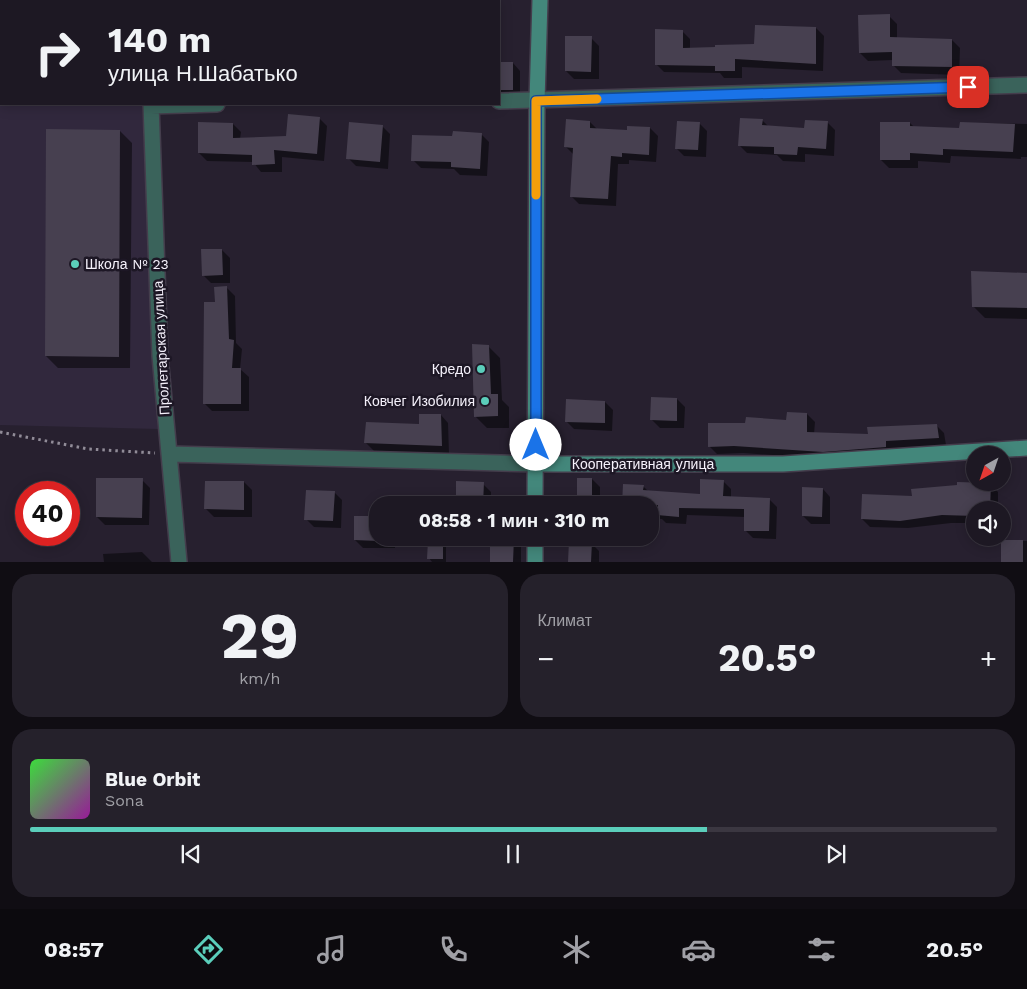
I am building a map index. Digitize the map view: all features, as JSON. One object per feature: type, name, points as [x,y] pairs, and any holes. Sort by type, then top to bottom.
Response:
[{"type":"street","points":[[536,496],[536,101],[540,0]]},
{"type":"street","points":[[500,101],[1027,85]]},
{"type":"street","name":"Пролетарская улица","points":[[151,105],[160,356],[179,562]]},
{"type":"street","name":"Кооперативная улица","points":[[169,454],[536,464],[783,464],[1027,448]]},
{"type":"street","points":[[535,546],[535,562]]},
{"type":"path","points":[[0,432],[88,449],[169,454]]},
{"type":"shaded area","name":"Школа № 23","points":[[0,105],[142,105],[158,429],[0,425]]},
{"type":"building","points":[[890,14],[890,37],[952,39],[952,67],[892,66],[892,52],[859,53],[858,15]]},
{"type":"building","points":[[755,25],[816,27],[816,64],[735,59],[735,71],[715,71],[715,66],[655,65],[655,29],[683,30],[683,48],[715,47],[715,45],[754,44]]},
{"type":"building","points":[[565,36],[592,36],[591,72],[565,71]]},
{"type":"building","points":[[500,62],[513,62],[513,90],[500,90]]},
{"type":"building","points":[[288,114],[320,117],[317,154],[274,150],[275,164],[252,165],[252,155],[198,153],[198,122],[233,123],[233,138],[286,136]]},
{"type":"building","points":[[740,118],[763,119],[762,125],[804,128],[805,120],[828,121],[826,149],[798,147],[797,155],[774,154],[774,147],[738,146]]},
{"type":"building","points":[[566,119],[590,121],[590,128],[627,130],[627,126],[650,127],[649,155],[622,153],[622,157],[611,156],[608,199],[570,197],[573,148],[564,147]]},
{"type":"building","points":[[677,121],[700,122],[698,150],[675,149]]},
{"type":"building","points":[[349,122],[383,125],[380,162],[346,159]]},
{"type":"building","points":[[880,122],[910,122],[910,126],[959,128],[960,122],[1015,124],[1013,152],[943,149],[943,155],[910,153],[910,160],[880,160]]},
{"type":"building","points":[[46,129],[120,130],[119,357],[45,356]]},
{"type":"building","points":[[453,131],[482,133],[480,169],[451,167],[451,162],[411,161],[412,135],[452,136]]},
{"type":"building","points":[[201,249],[222,249],[223,275],[202,276]]},
{"type":"building","points":[[971,271],[1027,273],[1027,308],[972,307]]},
{"type":"building","points":[[227,286],[229,339],[234,340],[232,368],[241,368],[241,404],[203,404],[204,302],[215,302],[214,287]]},
{"type":"building","name":"Кредо","points":[[472,344],[489,345],[491,394],[498,394],[498,416],[474,417]]},
{"type":"building","points":[[651,397],[677,398],[677,421],[650,420]]},
{"type":"building","points":[[566,399],[605,401],[605,423],[565,422]]},
{"type":"building","points":[[787,412],[807,413],[807,432],[868,434],[867,427],[937,424],[939,438],[886,441],[886,447],[823,452],[734,446],[708,447],[708,423],[745,423],[746,417],[786,420]]},
{"type":"building","points":[[419,414],[441,414],[442,446],[364,443],[366,422],[419,424]]},
{"type":"building","points":[[96,478],[143,478],[142,518],[96,517]]},
{"type":"building","points":[[577,478],[592,478],[592,496],[577,496]]},
{"type":"building","points":[[700,479],[724,480],[723,496],[770,498],[769,531],[744,531],[744,509],[679,508],[679,517],[659,515],[659,496],[622,496],[623,484],[644,485],[643,490],[700,494]]},
{"type":"building","points":[[205,481],[244,481],[244,510],[204,509]]},
{"type":"building","points":[[456,481],[484,482],[483,496],[456,496]]},
{"type":"building","points":[[957,482],[966,482],[966,491],[991,491],[990,501],[966,501],[966,516],[942,515],[900,521],[861,519],[862,494],[912,496],[911,489],[957,485]]},
{"type":"building","points":[[802,487],[823,488],[822,517],[802,516]]},
{"type":"building","points":[[306,490],[335,491],[333,521],[304,520]]},
{"type":"building","points":[[354,516],[369,516],[369,541],[354,540]]},
{"type":"building","points":[[1011,540],[1023,540],[1023,562],[1001,562],[1001,546],[1011,546]]},
{"type":"building","points":[[428,546],[443,546],[443,559],[427,559]]},
{"type":"building","points":[[490,546],[514,546],[513,562],[490,562]]},
{"type":"building","points":[[569,546],[592,546],[591,562],[568,562]]},
{"type":"slow traffic","points":[[536,195],[536,101],[597,99]]},
{"type":"place","name":"Школа № 23","points":[[75,264]]},
{"type":"place","name":"Кредо","points":[[481,369]]},
{"type":"place","name":"Ковчег Изобилия","points":[[485,401]]},
{"type":"route","points":[[536,445],[536,101],[968,87]]}]
